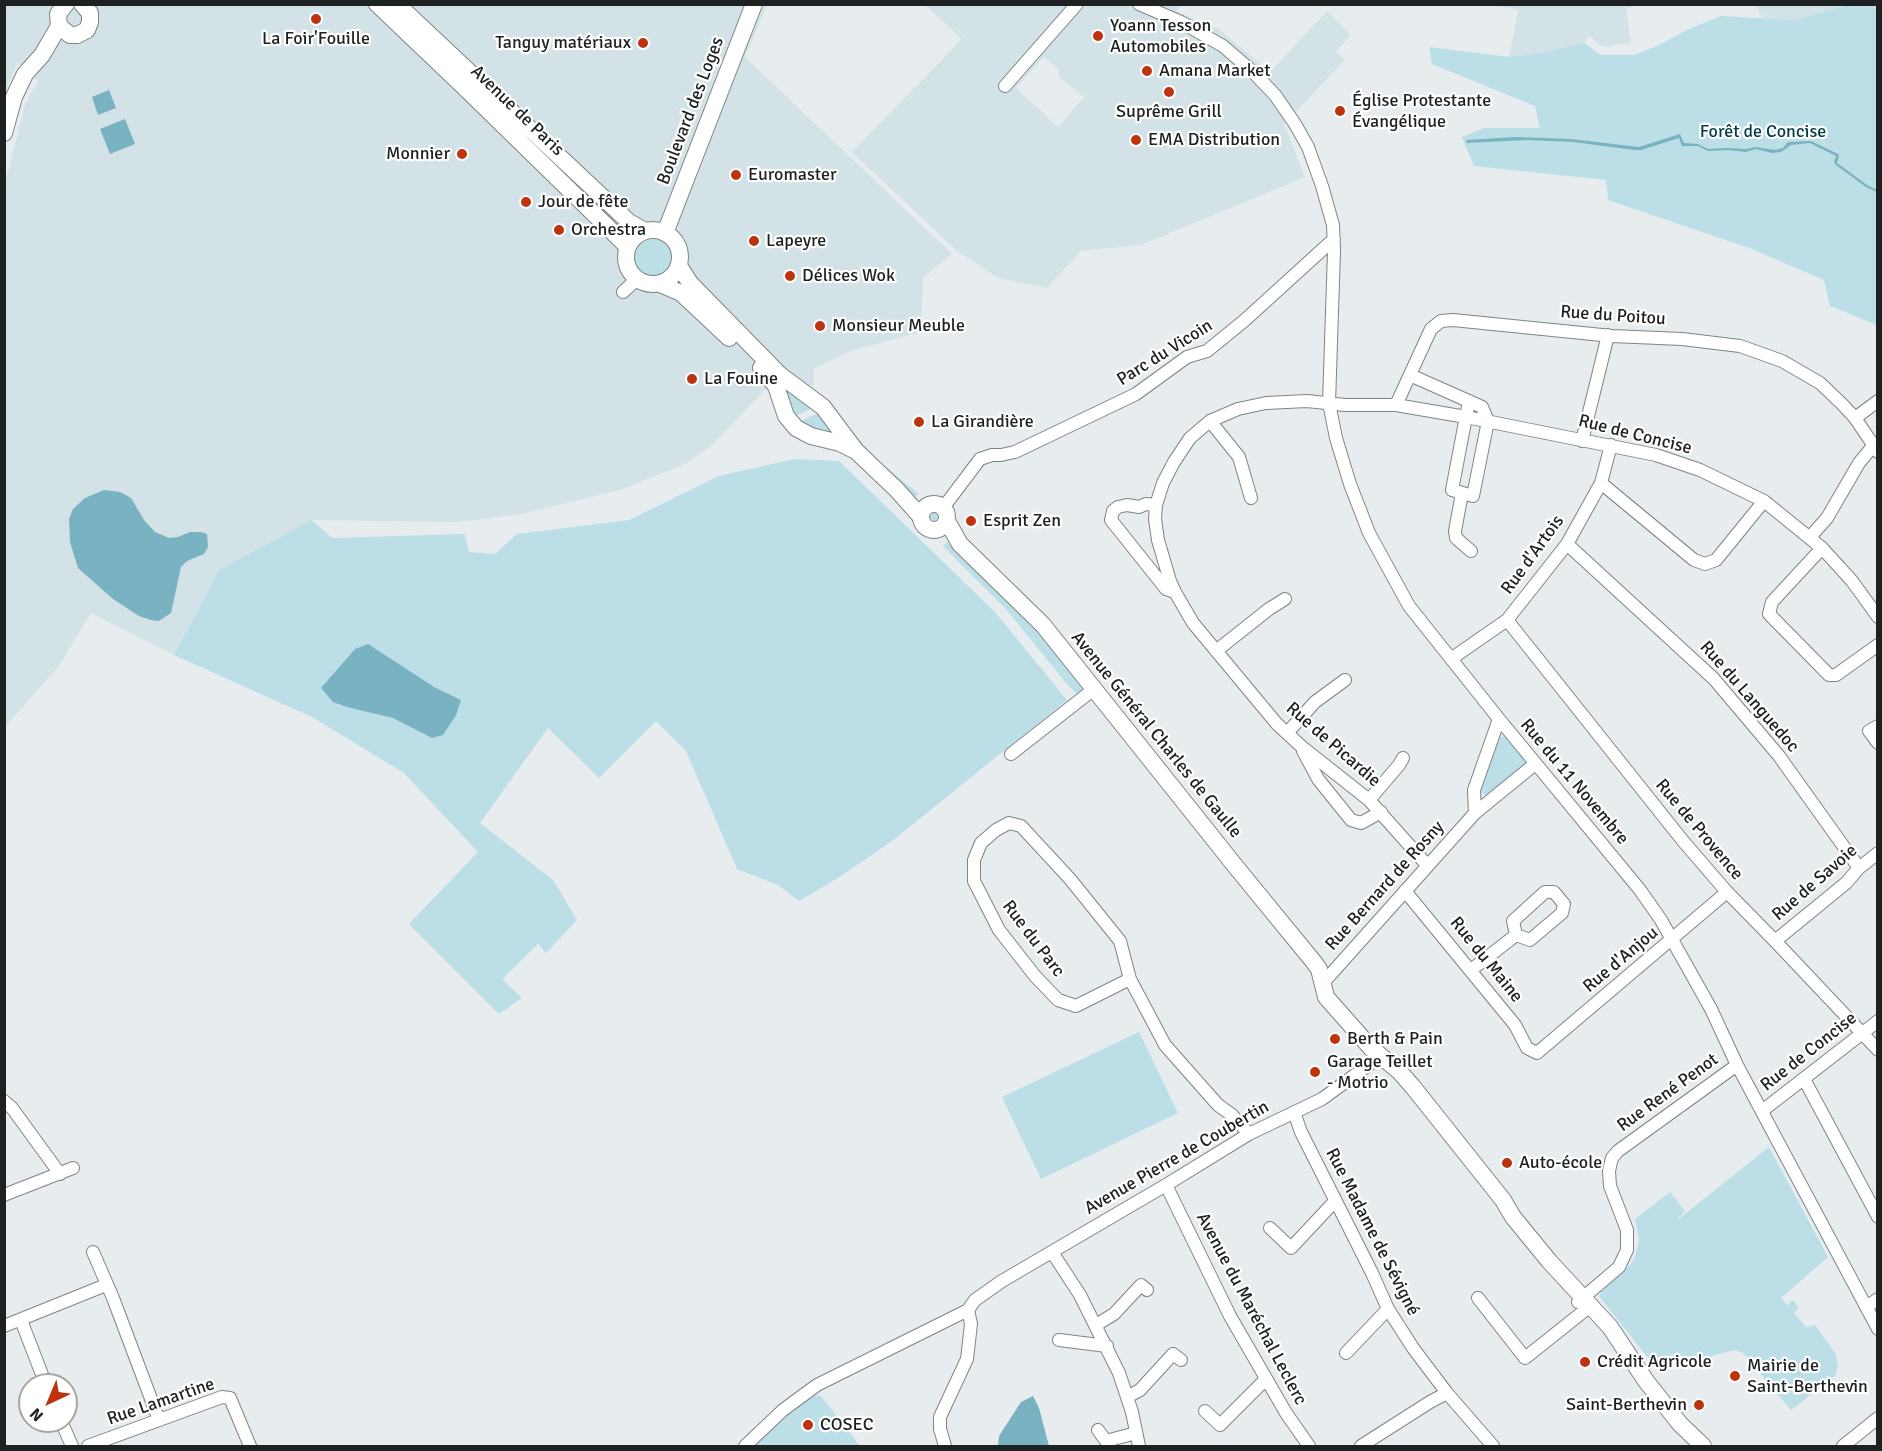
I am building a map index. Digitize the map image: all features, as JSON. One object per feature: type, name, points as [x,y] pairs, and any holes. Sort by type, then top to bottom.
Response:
[{"type":"main road","points":[[66,4],[58,14],[65,31],[77,35],[87,30],[90,22],[88,7]]},
{"type":"main road","name":"Avenue de Paris","points":[[377,4],[628,247]]},
{"type":"main road","name":"Avenue de Paris","points":[[397,4],[629,222],[645,231]]},
{"type":"main road","name":"Boulevard des Loges","points":[[665,233],[754,4]]},
{"type":"main road","points":[[4,133],[14,96],[25,74],[65,31]]},
{"type":"main road","points":[[660,284],[671,277],[679,267],[680,255],[675,242],[665,233],[645,231],[634,237],[628,247],[626,261],[628,268],[637,279],[681,292],[773,382],[786,416],[796,428],[811,436],[840,443],[856,451]]},
{"type":"main road","points":[[679,267],[690,283],[780,375],[823,407],[856,451],[897,490],[936,516]]},
{"type":"main road","name":"Avenue Général Charles de Gaulle","points":[[936,516],[960,544],[1043,625],[1091,691],[1314,961],[1323,983],[1378,1042],[1385,1070],[1536,1258],[1584,1304],[1617,1354],[1646,1381],[1680,1424],[1703,1446]]},
{"type":"street","points":[[1005,86],[1077,4]]},
{"type":"street","name":"Rue du 11 Novembre","points":[[1139,4],[1181,22],[1223,46],[1275,95],[1308,147],[1329,207],[1334,238],[1329,403],[1335,438],[1369,533],[1409,606],[1535,764],[1640,890],[1672,940],[1711,1009],[1737,1065],[1878,1329]]},
{"type":"street","name":"Parc du Vicoin","points":[[936,516],[980,459],[1016,452],[1136,394],[1187,357],[1208,351],[1334,238]]},
{"type":"street","points":[[623,292],[637,279]]},
{"type":"street","name":"Rue du Poitou","points":[[1396,405],[1431,329],[1441,321],[1453,320],[1608,335],[1682,339],[1754,349],[1782,361],[1820,383],[1855,418],[1874,443]]},
{"type":"street","points":[[1582,441],[1608,335]]},
{"type":"street","points":[[1410,375],[1469,401],[1482,407],[1488,421],[1473,495],[1452,490],[1469,401]]},
{"type":"street","points":[[1855,418],[1878,401]]},
{"type":"street","name":"Rue de Picardie","points":[[1329,403],[1266,403],[1238,409],[1210,421],[1190,438],[1163,483],[1156,505],[1158,540],[1175,592],[1193,623],[1216,651],[1287,733],[1369,800],[1427,865]]},
{"type":"street","name":"Rue de Concise","points":[[1329,403],[1396,405],[1466,417],[1656,455],[1700,470],[1764,501],[1810,537],[1852,581],[1878,617]]},
{"type":"street","points":[[1210,421],[1239,457],[1251,498]]},
{"type":"street","points":[[1810,537],[1827,518],[1859,463],[1874,443]]},
{"type":"street","name":"Rue d'Artois","points":[[1451,659],[1507,620],[1567,544],[1601,483],[1611,446]]},
{"type":"street","points":[[1601,483],[1694,560],[1706,564],[1716,560],[1764,501]]},
{"type":"street","points":[[1462,493],[1455,531],[1456,538],[1471,551]]},
{"type":"street","name":"Rue de Picardie","points":[[1156,505],[1118,507],[1113,511],[1111,520],[1166,589],[1175,592]]},
{"type":"street","name":"Rue du Languedoc","points":[[1567,544],[1714,679],[1779,756],[1859,868]]},
{"type":"street","points":[[1822,548],[1772,602],[1768,614],[1828,675],[1836,675],[1878,645]]},
{"type":"street","points":[[1216,651],[1285,599]]},
{"type":"street","name":"Rue de Provence","points":[[1507,620],[1683,841],[1727,892],[1878,1050]]},
{"type":"street","points":[[1287,733],[1315,702],[1345,680]]},
{"type":"street","points":[[1011,754],[1091,691]]},
{"type":"street","points":[[1475,813],[1474,790],[1499,719]]},
{"type":"street","points":[[1878,726],[1869,731],[1878,743]]},
{"type":"street","points":[[1302,747],[1318,779],[1351,820],[1361,823],[1381,812]]},
{"type":"street","points":[[1369,800],[1403,758]]},
{"type":"street","name":"Rue Bernard de Rosny","points":[[1323,983],[1475,813],[1535,764]]},
{"type":"street","name":"Rue du Parc","points":[[1130,979],[1076,1006],[1058,1000],[1035,976],[999,930],[974,881],[974,860],[981,843],[996,830],[1009,824],[1021,826],[1070,879],[1120,940],[1130,979],[1165,1045],[1218,1105],[1232,1115],[1248,1134]]},
{"type":"street","name":"Rue de Savoie","points":[[1775,941],[1846,884],[1859,868],[1878,853]]},
{"type":"street","name":"Rue du Maine","points":[[1405,891],[1515,1025],[1527,1048],[1536,1053]]},
{"type":"street","name":"Rue d'Anjou","points":[[1536,1053],[1727,892]]},
{"type":"street","points":[[1471,970],[1516,934]]},
{"type":"street","name":"Rue de Concise","points":[[1762,1111],[1878,1021]]},
{"type":"street","name":"Avenue Pierre de Coubertin","points":[[745,1446],[783,1410],[817,1385],[968,1310],[975,1300],[995,1285],[1248,1134],[1340,1088],[1381,1056]]},
{"type":"street","name":"Rue René Penot","points":[[1478,1298],[1525,1358],[1584,1304],[1619,1267],[1627,1250],[1627,1230],[1610,1186],[1609,1171],[1612,1158],[1618,1151],[1737,1065]]},
{"type":"street","points":[[1804,1079],[1878,1217]]},
{"type":"street","points":[[7,1107],[60,1174]]},
{"type":"street","name":"Rue Madame de Sévigné","points":[[1294,1112],[1301,1132],[1372,1273],[1388,1310],[1447,1393],[1493,1446]]},
{"type":"street","points":[[4,1196],[73,1168]]},
{"type":"street","name":"Avenue du Maréchal Leclerc","points":[[1166,1185],[1230,1316],[1286,1413],[1309,1446]]},
{"type":"street","points":[[1270,1228],[1291,1248],[1335,1201]]},
{"type":"street","points":[[93,1252],[159,1420]]},
{"type":"street","points":[[1052,1252],[1080,1295],[1107,1346],[1127,1397],[1139,1446]]},
{"type":"street","points":[[4,1326],[106,1285]]},
{"type":"street","points":[[1096,1325],[1114,1314],[1141,1285],[1147,1290]]},
{"type":"street","points":[[1866,1307],[1878,1299]]},
{"type":"street","points":[[945,1446],[940,1429],[940,1417],[967,1359],[972,1324],[968,1310]]},
{"type":"street","points":[[1346,1353],[1388,1310]]},
{"type":"street","points":[[21,1320],[41,1373]]},
{"type":"street","points":[[1059,1340],[1107,1346]]},
{"type":"street","points":[[1127,1397],[1140,1390],[1173,1354],[1181,1360]]},
{"type":"street","points":[[1204,1411],[1220,1425],[1266,1379]]},
{"type":"street","points":[[1361,1446],[1447,1393]]},
{"type":"street","name":"Rue Lamartine","points":[[88,1446],[222,1397],[230,1398],[249,1446]]},
{"type":"street","points":[[1843,1446],[1878,1418]]},
{"type":"street","points":[[1098,1430],[1106,1441],[1136,1433]]},
{"type":"shaded area","points":[[4,5],[767,5],[745,57],[952,254],[923,278],[921,332],[851,351],[814,368],[814,385],[765,390],[712,445],[685,464],[620,490],[521,514],[459,522],[312,520],[219,570],[174,655],[91,613],[59,666],[5,727],[4,187],[25,104],[38,81],[18,63],[5,91]]},
{"type":"shaded area","points":[[925,5],[1182,5],[1176,11],[1219,29],[1270,72],[1327,11],[1351,35],[1336,51],[1345,60],[1284,124],[1305,177],[1141,245],[1081,251],[1047,288],[998,278],[957,251],[852,152],[962,39]],"holes":[[[1044,57],[1059,70],[1059,77],[1084,97],[1058,127],[1016,88]]]},
{"type":"shaded area","points":[[1492,5],[1635,5],[1626,9],[1631,43],[1603,47],[1589,36],[1584,43],[1541,53],[1509,57],[1518,10]]},
{"type":"shaded area","points":[[1755,5],[1844,5],[1794,20],[1763,18]]},
{"type":"shaded area","points":[[109,90],[116,108],[98,115],[92,97]]},
{"type":"shaded area","points":[[125,119],[135,144],[110,154],[100,129]]},
{"type":"shaded area","points":[[1680,134],[1684,143],[1698,144],[1708,149],[1755,147],[1775,150],[1783,148],[1788,142],[1811,141],[1838,154],[1837,163],[1877,192],[1866,187],[1836,165],[1834,162],[1836,156],[1810,143],[1791,145],[1781,152],[1772,153],[1756,149],[1746,152],[1708,151],[1698,146],[1682,146],[1679,138],[1641,150],[1573,142],[1528,140],[1466,143],[1467,140],[1515,137],[1571,139],[1639,147]]},
{"type":"shaded area","points":[[104,490],[120,492],[131,498],[144,520],[155,532],[169,538],[190,532],[207,534],[208,547],[204,554],[187,561],[181,567],[171,613],[159,621],[139,616],[113,599],[78,568],[70,542],[69,519],[73,509],[85,498]]},
{"type":"shaded area","points":[[368,644],[434,687],[461,700],[456,715],[443,735],[432,738],[393,718],[333,702],[321,688],[355,649]]},
{"type":"shaded area","points":[[1033,1396],[1039,1408],[1049,1446],[998,1446],[999,1436],[1021,1402]]},
{"type":"green space","name":"Forêt de Concise","points":[[1844,5],[1874,5],[1878,11],[1877,325],[1830,306],[1824,280],[1752,249],[1608,200],[1606,180],[1474,166],[1462,137],[1484,128],[1540,128],[1535,106],[1432,64],[1429,47],[1509,57],[1541,53],[1584,43],[1601,55],[1634,55],[1721,16],[1794,20]]},
{"type":"green space","points":[[654,239],[668,244],[673,258],[668,272],[654,277],[640,272],[635,258],[640,244]]},
{"type":"green space","points":[[764,362],[817,406],[791,418]]},
{"type":"green space","points":[[823,411],[846,441],[796,423]]},
{"type":"green space","points":[[848,428],[880,462],[918,494],[916,497],[856,443]]},
{"type":"green space","points":[[795,459],[839,461],[995,612],[1067,700],[892,841],[838,878],[799,901],[778,885],[737,869],[686,751],[656,721],[599,778],[548,728],[480,823],[553,880],[577,920],[546,953],[538,944],[502,979],[522,998],[499,1014],[409,924],[478,852],[404,773],[312,717],[174,655],[219,570],[312,520],[332,538],[465,534],[469,552],[495,554],[517,534],[629,520],[719,476]]},
{"type":"green space","points":[[935,509],[940,511],[942,516],[940,521],[935,523],[930,521],[928,516],[930,511]]},
{"type":"green space","points":[[947,542],[1038,630],[1081,685],[1082,691],[1079,696],[1006,609],[943,546]]},
{"type":"green space","points":[[1507,736],[1527,761],[1487,796],[1481,792],[1479,787],[1496,740]]},
{"type":"green space","points":[[1139,1032],[1178,1113],[1041,1179],[1002,1097]]},
{"type":"green space","points":[[1769,1147],[1828,1257],[1781,1298],[1787,1305],[1793,1300],[1799,1308],[1794,1313],[1806,1327],[1815,1325],[1836,1354],[1838,1366],[1835,1376],[1791,1410],[1743,1353],[1735,1350],[1714,1355],[1703,1364],[1688,1356],[1676,1356],[1667,1359],[1656,1368],[1599,1296],[1631,1264],[1635,1257],[1639,1239],[1635,1219],[1670,1192],[1685,1211],[1675,1222]]},
{"type":"green space","name":"COSEC","points":[[816,1395],[821,1396],[860,1446],[750,1446],[786,1413]]},
{"type":"place","name":"La Foir'Fouille","points":[[316,19]]},
{"type":"place","name":"Yoann Tesson Automobiles","points":[[1098,36]]},
{"type":"place","name":"Tanguy matériaux","points":[[643,43]]},
{"type":"place","name":"Amana Market","points":[[1147,71]]},
{"type":"place","name":"Suprême Grill","points":[[1169,92]]},
{"type":"place","name":"Église Protestante Évangélique","points":[[1340,111]]},
{"type":"place","name":"EMA Distribution","points":[[1136,140]]},
{"type":"place","name":"Monnier","points":[[462,154]]},
{"type":"place","name":"Euromaster","points":[[736,175]]},
{"type":"place","name":"Jour de fête","points":[[526,202]]},
{"type":"place","name":"Orchestra","points":[[559,230]]},
{"type":"place","name":"Lapeyre","points":[[754,241]]},
{"type":"place","name":"Délices Wok","points":[[790,276]]},
{"type":"place","name":"Monsieur Meuble","points":[[820,326]]},
{"type":"place","name":"La Fouine","points":[[692,379]]},
{"type":"place","name":"La Girandière","points":[[919,422]]},
{"type":"place","name":"Esprit Zen","points":[[971,521]]},
{"type":"place","name":"Berth & Pain","points":[[1335,1039]]},
{"type":"place","name":"Garage Teillet - Motrio","points":[[1315,1072]]},
{"type":"place","name":"Auto-école","points":[[1507,1163]]},
{"type":"place","name":"Crédit Agricole","points":[[1585,1362]]},
{"type":"place","name":"Mairie de Saint-Berthevin","points":[[1735,1376]]},
{"type":"place","name":"Saint-Berthevin","points":[[1699,1405]]},
{"type":"place","name":"COSEC","points":[[808,1425]]}]
